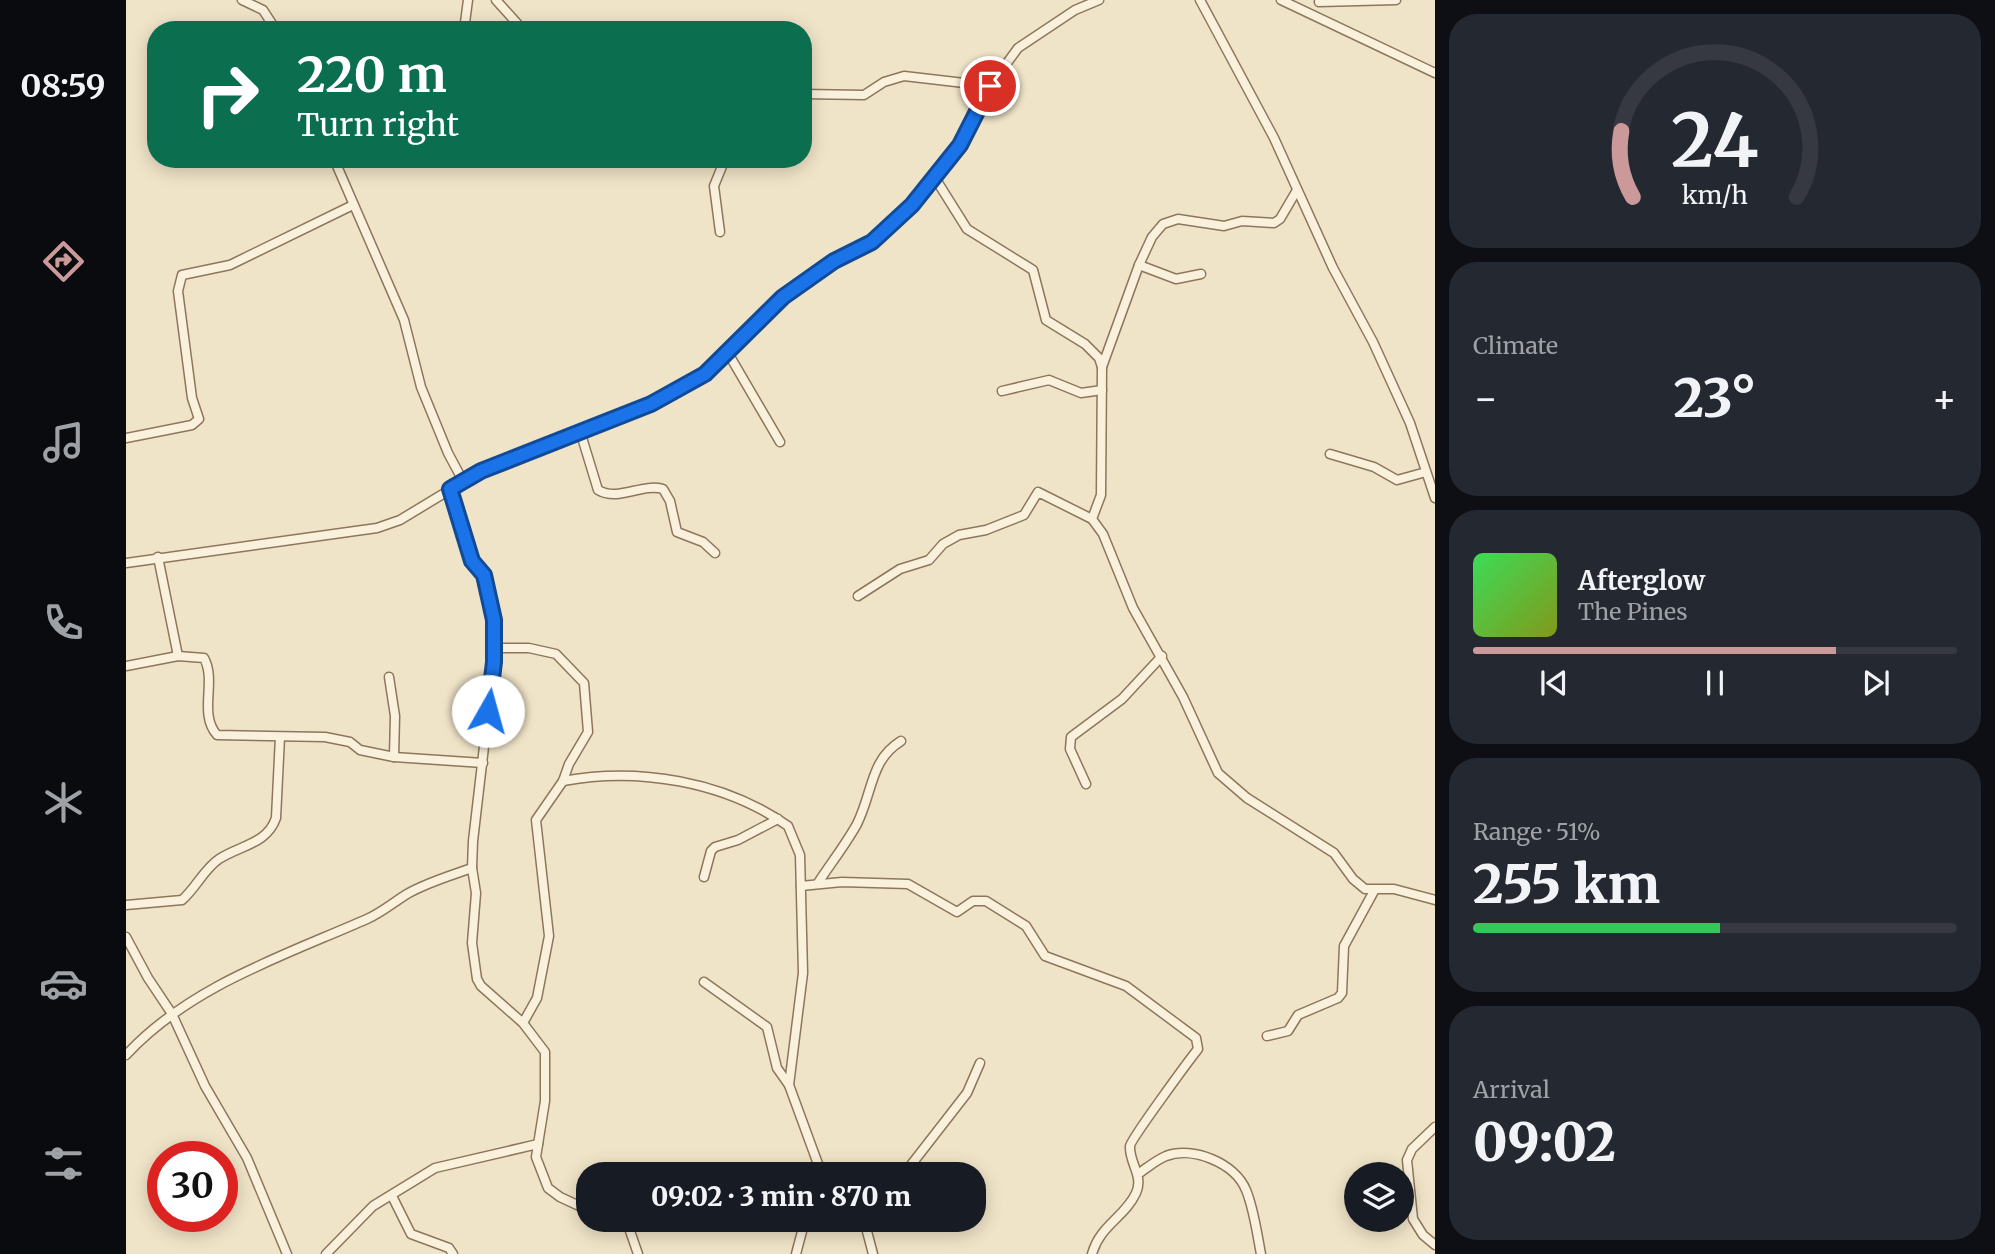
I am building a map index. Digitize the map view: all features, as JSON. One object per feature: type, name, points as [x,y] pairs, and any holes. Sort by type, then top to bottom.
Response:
[{"type":"street","points":[[242,0],[263,10],[271,21]]},
{"type":"street","points":[[465,21],[468,0]]},
{"type":"street","points":[[496,0],[515,21]]},
{"type":"street","points":[[126,562],[377,528],[400,520],[463,481],[678,391],[729,353],[783,297],[834,261],[872,242],[935,178],[967,135],[990,86],[1018,48],[1075,10],[1099,0]]},
{"type":"street","points":[[1200,0],[1274,138],[1386,371],[1410,423],[1435,498]]},
{"type":"street","points":[[1281,0],[1435,72]]},
{"type":"street","points":[[1312,13],[1320,1],[1396,0]]},
{"type":"street","points":[[812,94],[864,95],[884,82],[904,76],[990,86]]},
{"type":"street","points":[[338,168],[404,320],[421,387],[463,481]]},
{"type":"street","points":[[720,232],[714,186],[722,168]]},
{"type":"street","points":[[935,178],[967,229],[1032,270],[1046,320],[1085,344],[1100,358],[1101,495],[1092,519]]},
{"type":"street","points":[[1102,367],[1152,237],[1172,219],[1224,226],[1242,221],[1274,223],[1280,219],[1297,190]]},
{"type":"street","points":[[126,438],[192,425],[199,419],[192,398],[178,290],[182,275],[230,265],[353,205]]},
{"type":"street","points":[[1139,265],[1176,279],[1201,274]]},
{"type":"street","points":[[729,353],[780,442]]},
{"type":"street","points":[[1002,391],[1049,380],[1081,393],[1102,390]]},
{"type":"street","points":[[580,430],[598,490],[619,494],[656,487],[663,489],[670,501],[677,532],[703,542],[715,553]]},
{"type":"street","points":[[1330,454],[1374,467],[1397,480],[1426,472]]},
{"type":"street","points":[[450,489],[472,561],[484,575],[494,620],[495,648],[472,868],[476,893],[472,943],[477,979],[481,986],[523,1023],[545,1052],[548,1066],[536,1157],[548,1188],[576,1204]]},
{"type":"street","points":[[858,596],[900,569],[929,560],[943,544],[959,535],[986,530],[1024,515],[1038,492],[1092,519],[1103,534],[1133,608],[1162,656],[1198,727],[1209,758],[1225,780],[1247,798],[1334,853],[1359,885],[1374,891],[1394,889],[1435,900]]},
{"type":"street","points":[[158,557],[178,656]]},
{"type":"street","points":[[495,648],[528,648],[556,654],[584,683],[588,732],[569,764],[563,781],[536,820],[549,936],[537,998],[523,1023]]},
{"type":"street","points":[[126,666],[178,656],[204,658],[207,717],[217,735],[339,739],[354,743],[360,750],[394,757],[483,763]]},
{"type":"street","points":[[1086,784],[1070,748],[1072,737],[1122,699],[1162,656]]},
{"type":"street","points":[[388,677],[395,716],[394,757]]},
{"type":"street","points":[[126,905],[182,900],[219,859],[264,838],[272,830],[276,818],[280,737]]},
{"type":"street","points":[[818,883],[866,805],[880,758],[901,741]]},
{"type":"street","points":[[563,781],[600,774],[676,780],[737,798],[788,826],[796,842],[801,886],[803,973],[789,1085]]},
{"type":"street","points":[[704,877],[711,851],[778,819]]},
{"type":"street","points":[[126,1055],[172,1014],[252,968],[369,918],[426,884],[472,868]]},
{"type":"street","points":[[801,886],[818,883],[908,884],[957,912],[973,901],[986,901],[1026,926],[1045,956],[1126,986],[1196,1038],[1198,1049],[1164,1099],[1134,1135],[1130,1146],[1138,1174],[1136,1194],[1103,1230],[1092,1254]]},
{"type":"street","points":[[1267,1036],[1288,1031],[1298,1015],[1338,998],[1342,993],[1344,946],[1374,891]]},
{"type":"street","points":[[126,937],[172,1014],[205,1086],[247,1158],[287,1254]]},
{"type":"street","points":[[704,982],[767,1027],[777,1068],[789,1085],[817,1162]]},
{"type":"street","points":[[913,1162],[967,1093],[980,1063]]},
{"type":"street","points":[[1435,1127],[1412,1149],[1407,1160],[1413,1219],[1423,1235],[1435,1245]]},
{"type":"street","points":[[326,1254],[373,1206],[435,1168],[538,1144]]},
{"type":"street","points":[[1138,1174],[1168,1155],[1185,1153],[1222,1164],[1234,1172],[1246,1190],[1261,1254]]},
{"type":"street","points":[[392,1196],[411,1234],[449,1248],[453,1254]]},
{"type":"street","points":[[630,1232],[638,1254]]},
{"type":"street","points":[[796,1254],[802,1232]]},
{"type":"street","points":[[867,1232],[873,1254]]},
{"type":"route","points":[[488,711],[494,662],[494,620],[484,575],[472,561],[460,513],[450,489],[481,471],[651,404],[705,374],[783,297],[834,261],[872,242],[912,205],[960,145],[990,86]]}]
